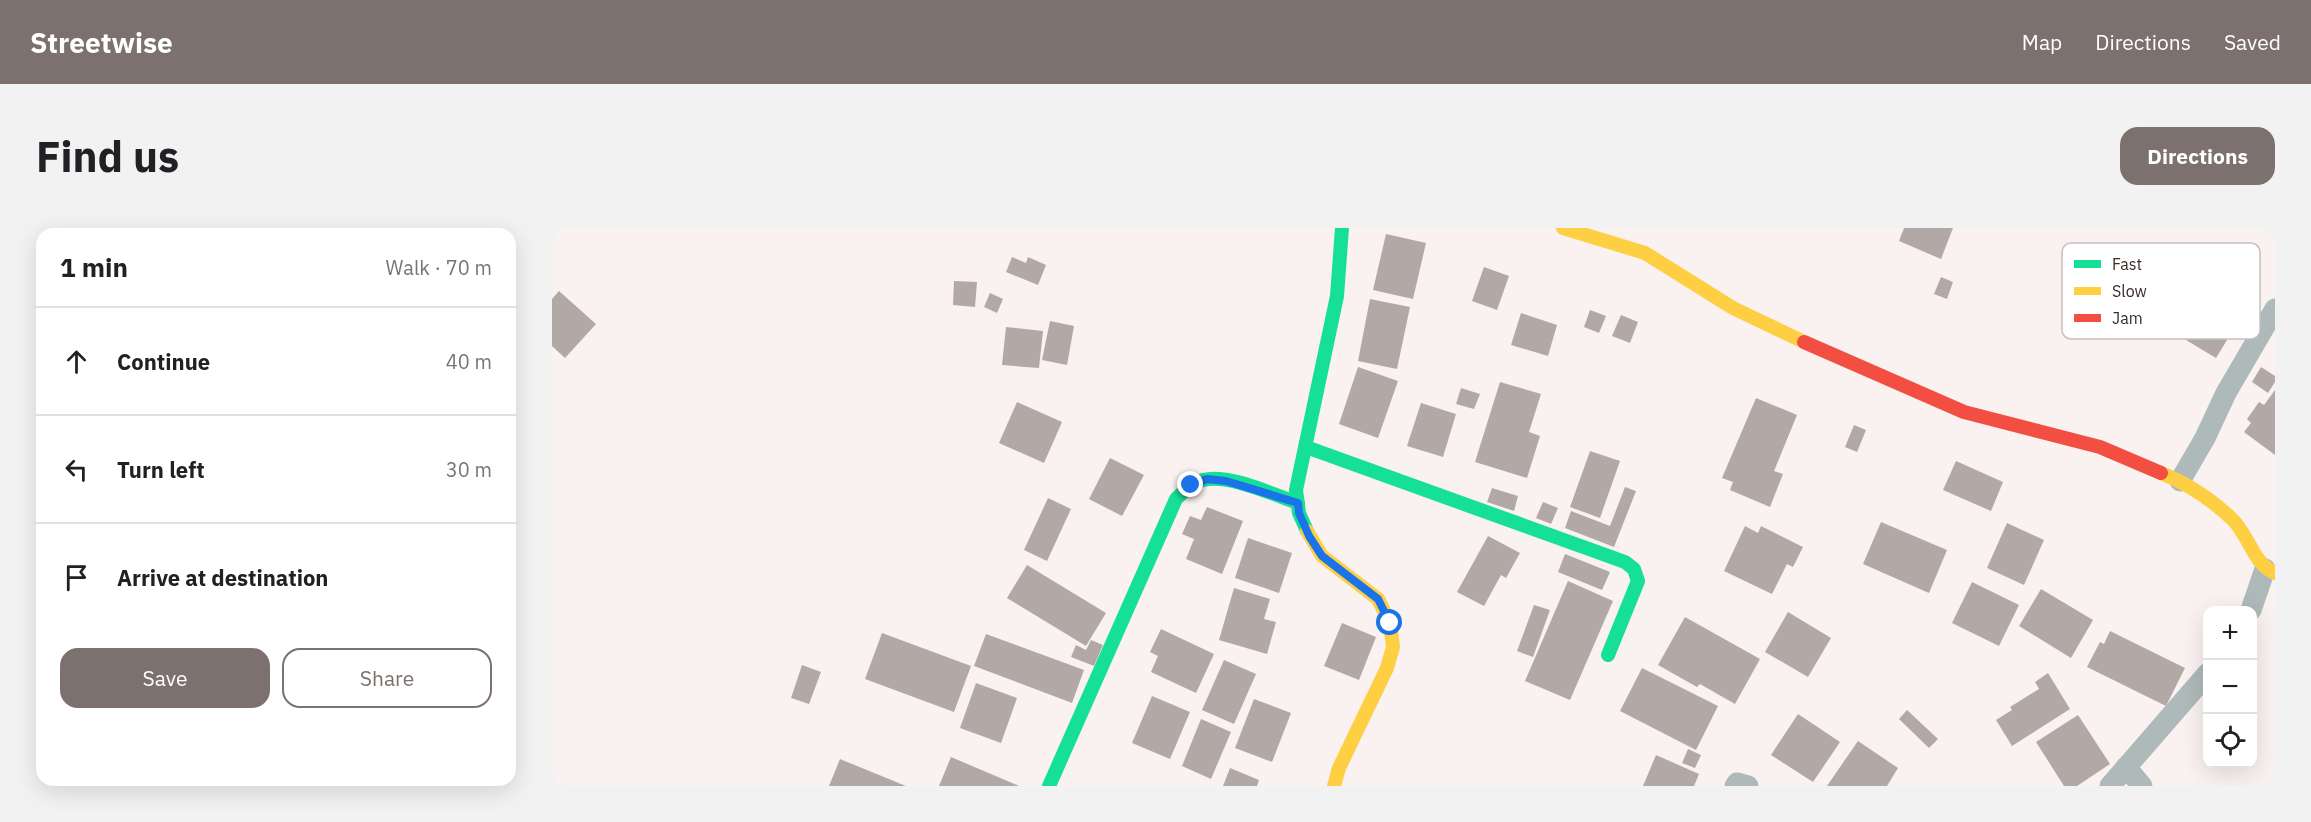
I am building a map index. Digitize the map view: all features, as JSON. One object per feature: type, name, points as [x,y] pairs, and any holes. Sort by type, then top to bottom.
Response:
[{"type":"street","points":[[1334,786],[1339,768],[1387,668],[1393,647],[1390,623],[1378,599],[1322,556],[1309,536],[1299,513],[1296,490],[1337,296],[1342,228]]},
{"type":"street","points":[[1563,228],[1604,243],[1645,253],[1733,308],[1833,356],[1964,412],[2100,447],[2180,481],[2233,520],[2270,571],[2254,606]]},
{"type":"street","points":[[2260,335],[2275,309]]},
{"type":"street","points":[[2180,481],[2258,339]]},
{"type":"street","points":[[1306,447],[1625,562],[1634,569],[1638,581],[1608,656]]},
{"type":"street","points":[[1049,786],[1176,499],[1191,485],[1207,479],[1226,481],[1298,503]]},
{"type":"street","points":[[2110,786],[2203,679]]},
{"type":"street","points":[[2126,767],[2142,786]]},
{"type":"street","points":[[1735,786],[1737,783],[1748,786]]},
{"type":"building","points":[[1904,228],[1953,228],[1941,259],[1899,241]]},
{"type":"building","points":[[1386,234],[1426,243],[1413,299],[1373,290]]},
{"type":"building","points":[[1012,257],[1026,263],[1028,257],[1046,265],[1038,285],[1006,272]]},
{"type":"building","points":[[1484,267],[1509,276],[1497,310],[1472,301]]},
{"type":"building","points":[[1941,277],[1953,282],[1947,299],[1934,294]]},
{"type":"building","points":[[954,281],[977,282],[975,307],[953,305]]},
{"type":"building","points":[[559,291],[596,324],[565,358],[552,346],[552,299]]},
{"type":"building","points":[[990,293],[1003,299],[997,313],[984,307]]},
{"type":"building","points":[[1370,299],[1410,307],[1397,369],[1358,361]]},
{"type":"building","points":[[1590,310],[1606,316],[1599,333],[1584,327]]},
{"type":"building","points":[[1521,313],[1557,325],[1548,356],[1511,345]]},
{"type":"building","points":[[1621,315],[1638,322],[1630,343],[1612,336]]},
{"type":"building","points":[[1050,321],[1074,326],[1067,365],[1042,360]]},
{"type":"building","points":[[1006,327],[1043,331],[1039,368],[1002,365]]},
{"type":"building","points":[[2184,339],[2228,339],[2216,358]]},
{"type":"building","points":[[1358,367],[1398,381],[1378,438],[1339,424]]},
{"type":"building","points":[[2261,367],[2275,376],[2275,382],[2268,393],[2252,382]]},
{"type":"building","points":[[1500,382],[1541,394],[1529,432],[1540,436],[1527,478],[1475,462]]},
{"type":"building","points":[[1461,388],[1480,394],[1474,409],[1456,404]]},
{"type":"building","points":[[2275,390],[2275,455],[2244,432],[2251,423],[2247,419],[2259,402],[2264,405]]},
{"type":"building","points":[[1756,398],[1797,415],[1774,471],[1783,474],[1770,507],[1730,490],[1733,482],[1722,478]]},
{"type":"building","points":[[1017,402],[1062,422],[1044,463],[999,443]]},
{"type":"building","points":[[1421,403],[1456,414],[1443,457],[1407,446]]},
{"type":"building","points":[[1854,425],[1866,430],[1857,452],[1845,447]]},
{"type":"building","points":[[1590,451],[1620,461],[1600,518],[1570,507]]},
{"type":"building","points":[[1110,458],[1144,475],[1122,516],[1089,499]]},
{"type":"building","points":[[1956,461],[2003,482],[1991,511],[1943,490]]},
{"type":"building","points":[[1625,487],[1636,491],[1614,547],[1565,528],[1571,511],[1610,526]]},
{"type":"building","points":[[1492,488],[1518,496],[1514,511],[1487,502]]},
{"type":"building","points":[[1048,498],[1071,509],[1047,561],[1024,550]]},
{"type":"building","points":[[1543,502],[1558,508],[1551,524],[1536,518]]},
{"type":"building","points":[[1207,507],[1243,521],[1222,574],[1186,559],[1194,539],[1182,534],[1190,516],[1201,520]]},
{"type":"building","points":[[1881,522],[1947,550],[1929,593],[1863,564]]},
{"type":"building","points":[[2007,523],[2044,540],[2024,585],[1987,568]]},
{"type":"building","points":[[1745,526],[1758,533],[1761,526],[1803,547],[1793,567],[1787,564],[1772,594],[1724,571]]},
{"type":"building","points":[[1488,536],[1520,553],[1506,578],[1501,575],[1484,606],[1457,592]]},
{"type":"building","points":[[1248,538],[1292,553],[1279,593],[1235,578]]},
{"type":"building","points":[[1565,554],[1610,572],[1602,590],[1558,572]]},
{"type":"building","points":[[1027,565],[1106,613],[1086,646],[1007,598]]},
{"type":"building","points":[[1568,581],[1613,601],[1570,700],[1525,681]]},
{"type":"building","points":[[1972,582],[2019,605],[1999,646],[1952,623]]},
{"type":"building","points":[[1234,588],[1270,599],[1264,619],[1276,622],[1267,654],[1219,640]]},
{"type":"building","points":[[2041,589],[2093,620],[2071,658],[2019,626]]},
{"type":"building","points":[[1534,605],[1550,610],[1533,657],[1517,651]]},
{"type":"building","points":[[1788,612],[1831,638],[1808,677],[1765,652]]},
{"type":"building","points":[[1685,617],[1760,659],[1735,704],[1700,684],[1697,687],[1658,665]]},
{"type":"building","points":[[1342,623],[1376,637],[1359,680],[1324,666]]},
{"type":"building","points":[[1161,629],[1214,654],[1196,693],[1151,672],[1158,656],[1150,652]]},
{"type":"building","points":[[2110,631],[2185,668],[2166,706],[2087,667],[2100,642],[2104,644]]},
{"type":"building","points":[[882,633],[971,666],[954,712],[865,679]]},
{"type":"building","points":[[986,634],[1084,670],[1072,703],[974,666]]},
{"type":"building","points":[[1091,640],[1103,645],[1094,666],[1071,657],[1076,645],[1086,650]]},
{"type":"building","points":[[1224,660],[1256,674],[1234,724],[1202,710]]},
{"type":"building","points":[[802,665],[821,672],[809,704],[791,698]]},
{"type":"building","points":[[1642,668],[1718,706],[1696,750],[1620,711]]},
{"type":"building","points":[[2048,673],[2070,709],[2012,746],[1996,720],[2012,710],[2010,707],[2039,689],[2035,682]]},
{"type":"building","points":[[976,683],[1017,698],[1001,743],[960,728]]},
{"type":"building","points":[[1152,696],[1190,712],[1170,759],[1132,743]]},
{"type":"building","points":[[1254,699],[1291,713],[1272,762],[1235,748]]},
{"type":"building","points":[[1907,710],[1938,739],[1929,748],[1899,719]]},
{"type":"building","points":[[1798,714],[1840,742],[1813,782],[1771,755]]},
{"type":"building","points":[[2078,715],[2110,764],[2077,786],[2064,786],[2036,742]]},
{"type":"building","points":[[1201,719],[1231,732],[1211,779],[1182,766]]},
{"type":"building","points":[[1858,741],[1898,768],[1887,786],[1827,786]]},
{"type":"building","points":[[1688,749],[1701,755],[1695,768],[1682,763]]},
{"type":"building","points":[[1656,755],[1699,774],[1694,786],[1643,786]]},
{"type":"building","points":[[951,757],[1019,786],[939,786]]},
{"type":"building","points":[[840,759],[906,786],[829,786]]},
{"type":"building","points":[[1230,768],[1259,780],[1257,786],[1223,786]]},
{"type":"traffic: fast","points":[[1307,531],[1299,513],[1296,490],[1337,296],[1342,228]]},
{"type":"traffic: fast","points":[[1306,447],[1625,562],[1634,569],[1638,581],[1608,655]]},
{"type":"traffic: fast","points":[[1049,786],[1176,499],[1195,483],[1213,479],[1238,482],[1298,503]]},
{"type":"traffic: slow","points":[[1563,228],[1645,253],[1733,308],[1804,342]]},
{"type":"traffic: slow","points":[[2161,473],[2189,487],[2232,519],[2261,563],[2275,573]]},
{"type":"traffic: slow","points":[[1307,531],[1322,556],[1378,599],[1390,623],[1393,647],[1387,668],[1339,768],[1334,786]]},
{"type":"traffic: jam","points":[[1804,342],[1964,412],[2100,447],[2161,473]]},
{"type":"route","points":[[1191,485],[1207,479],[1226,481],[1298,503],[1299,513],[1309,536],[1322,556],[1378,599],[1390,623]]}]
